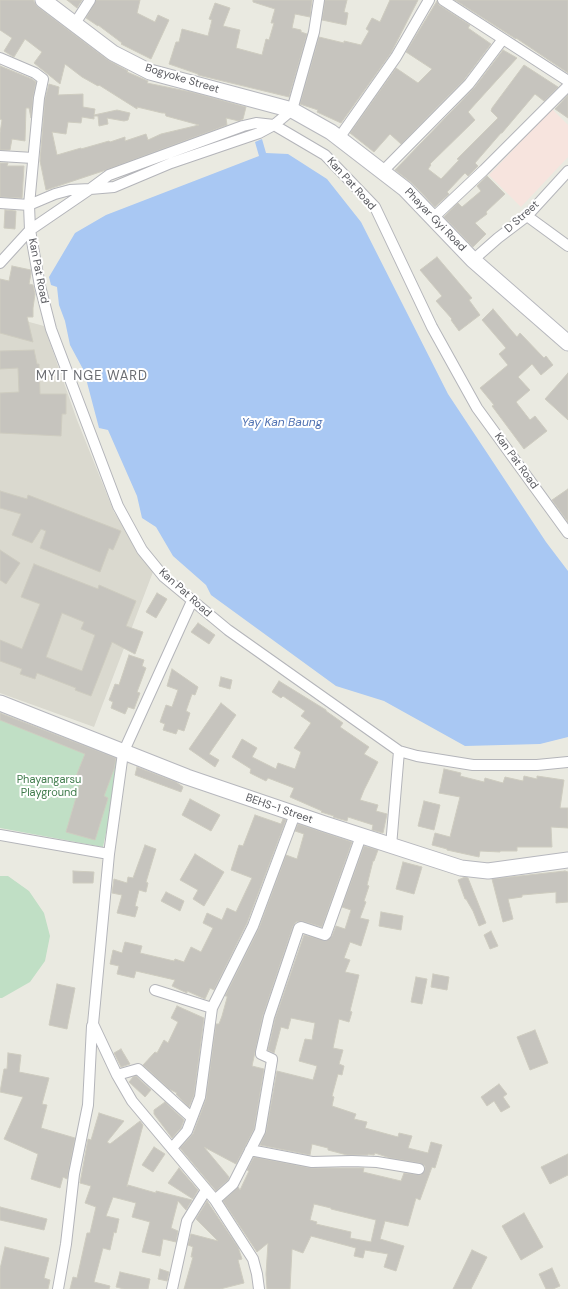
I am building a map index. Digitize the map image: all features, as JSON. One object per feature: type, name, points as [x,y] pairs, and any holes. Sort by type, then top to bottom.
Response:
[{"type":"main road","name":"Bogyoke Street","points":[[43,0],[74,25],[113,53],[150,72],[292,110]]},
{"type":"main road","name":"Phayar Gyi Road","points":[[292,110],[331,132],[405,189],[473,260],[568,343]]},
{"type":"main road","name":"BEHS-1 Street","points":[[0,703],[187,777],[391,846],[462,868],[488,871],[568,860]]},
{"type":"street","points":[[74,25],[90,0]]},
{"type":"street","points":[[274,125],[292,110],[314,32],[319,0]]},
{"type":"street","points":[[339,138],[396,57],[429,0]]},
{"type":"street","points":[[443,0],[568,81]]},
{"type":"street","points":[[382,172],[469,84],[503,39]]},
{"type":"street","points":[[0,58],[35,73],[43,79],[39,98],[29,204],[30,230],[0,263]]},
{"type":"street","points":[[433,218],[484,170],[568,86]]},
{"type":"street","name":"Kan Pat Road","points":[[568,533],[477,408],[432,327],[375,208],[325,155],[274,125],[258,133],[171,163],[114,187],[90,189],[30,230],[40,286],[51,328],[118,506],[142,550],[164,577],[228,630],[399,751],[417,756],[473,765],[537,765],[568,762]]},
{"type":"street","points":[[0,156],[33,158]]},
{"type":"street","name":"D Street","points":[[473,260],[498,238],[527,216],[568,171]]},
{"type":"street","points":[[0,203],[29,204],[70,190],[90,189]]},
{"type":"street","points":[[527,216],[568,246]]},
{"type":"street","points":[[58,1289],[66,1244],[74,1174],[88,1105],[93,1024],[109,854],[123,752],[192,601]]},
{"type":"street","points":[[391,846],[399,751]]},
{"type":"street","points":[[172,1148],[187,1131],[200,1097],[212,1008],[253,926],[295,814]]},
{"type":"street","points":[[0,835],[109,854]]},
{"type":"street","points":[[215,1200],[233,1184],[260,1131],[272,1060],[272,1058],[261,1054],[261,1052],[270,1017],[299,928],[301,927],[325,935],[326,934],[361,836]]},
{"type":"street","points":[[155,990],[212,1008]]},
{"type":"street","points":[[93,1024],[132,1101],[215,1200],[253,1259],[258,1274],[259,1289]]},
{"type":"street","points":[[117,1074],[138,1069],[192,1118]]},
{"type":"street","points":[[250,1150],[312,1162],[377,1162],[419,1169]]},
{"type":"street","points":[[172,1289],[187,1221],[206,1190]]},
{"type":"shaded area","points":[[552,109],[568,125],[568,157],[521,207],[489,175]]},
{"type":"shaded area","points":[[0,314],[44,326],[77,420],[114,512],[153,572],[94,727],[0,693]]},
{"type":"green space","name":"Phayangarsu Playground","points":[[0,716],[121,762],[103,847],[0,828]]},
{"type":"green space","points":[[0,876],[8,876],[29,891],[44,913],[50,936],[45,961],[30,982],[2,998],[0,998]]},
{"type":"water","name":"Yay Kan Baung","points":[[262,139],[266,153],[288,154],[327,179],[361,222],[448,394],[546,542],[568,571],[568,737],[540,744],[465,746],[384,701],[336,686],[211,595],[206,585],[173,556],[156,527],[142,518],[137,496],[108,430],[99,428],[84,371],[70,345],[65,321],[59,305],[57,287],[51,285],[49,277],[75,233],[106,215],[259,156],[255,142]]},
{"type":"building","points":[[0,0],[33,0],[38,7],[108,60],[128,71],[127,72],[148,81],[147,83],[191,92],[246,107],[243,119],[239,121],[226,118],[227,125],[103,171],[46,190],[40,161],[45,99],[49,84],[59,87],[58,95],[83,94],[83,107],[95,109],[94,115],[117,110],[130,113],[128,120],[124,121],[107,118],[108,124],[99,126],[98,116],[94,116],[94,119],[82,117],[81,123],[68,122],[66,134],[52,132],[57,155],[125,137],[125,141],[146,134],[148,140],[161,134],[199,125],[166,116],[165,113],[137,107],[137,109],[99,85],[98,86],[82,77],[65,64],[60,84],[34,63],[42,52],[25,39],[14,57],[4,51],[12,38],[0,30]]},
{"type":"building","points":[[67,0],[82,0],[77,8]]},
{"type":"building","points":[[96,0],[140,0],[137,13],[155,22],[158,15],[169,20],[151,59],[121,44],[122,43],[98,25],[86,18]]},
{"type":"building","points":[[253,0],[312,0],[310,17],[295,14],[292,28],[301,30],[301,32],[307,34],[289,97],[198,75],[169,64],[176,42],[179,42],[182,29],[208,36],[212,20],[209,19],[215,3],[230,8],[223,26],[240,30],[236,48],[262,55],[266,39],[269,40],[274,23],[271,23],[275,9],[253,2]]},
{"type":"building","points":[[325,0],[347,0],[344,12],[348,13],[346,25],[322,20]]},
{"type":"building","points":[[390,0],[418,0],[391,53],[341,123],[317,112],[318,110],[300,104],[319,37],[344,43],[344,41],[361,45],[369,31],[366,29],[372,18],[380,22]]},
{"type":"building","points":[[455,0],[568,0],[568,73],[516,38]]},
{"type":"building","points":[[437,1],[439,5],[470,25],[468,28],[491,44],[464,80],[401,144],[390,134],[374,152],[350,133],[396,68],[418,83],[432,69],[406,52]]},
{"type":"building","points":[[503,50],[517,58],[468,112],[475,120],[430,164],[431,165],[428,169],[441,179],[459,160],[457,159],[498,118],[491,111],[492,108],[524,65],[558,87],[544,101],[535,94],[475,163],[478,166],[468,176],[465,173],[447,192],[449,194],[435,207],[412,183],[395,170],[474,88]]},
{"type":"building","points":[[0,66],[36,82],[31,118],[29,108],[26,108],[25,141],[12,139],[10,150],[0,150],[2,120],[0,119]]},
{"type":"building","points":[[568,95],[568,118],[555,109]]},
{"type":"building","points":[[0,163],[8,163],[7,166],[24,166],[22,198],[0,197]]},
{"type":"building","points":[[487,176],[505,194],[486,212],[487,214],[475,223],[486,234],[473,247],[444,217],[458,203],[462,207],[481,191],[477,186]]},
{"type":"building","points":[[5,210],[16,211],[15,229],[4,228]]},
{"type":"building","points":[[437,257],[472,298],[469,300],[480,315],[459,331],[451,320],[452,319],[436,301],[442,296],[420,270]]},
{"type":"building","points":[[12,266],[31,270],[29,284],[33,285],[35,294],[33,317],[27,317],[33,342],[0,333],[0,279],[9,281]]},
{"type":"building","points":[[493,309],[517,337],[520,333],[544,358],[546,356],[553,365],[541,375],[532,364],[518,377],[530,390],[516,402],[530,420],[535,416],[547,431],[524,449],[492,406],[494,405],[480,388],[508,365],[499,354],[506,348],[482,320]]},
{"type":"building","points":[[34,350],[37,364],[39,364],[40,394],[66,394],[66,414],[62,414],[61,436],[0,433],[0,393],[19,392],[18,368],[0,369],[0,351]]},
{"type":"building","points":[[568,373],[568,420],[545,399]]},
{"type":"building","points":[[568,489],[568,522],[552,500]]},
{"type":"building","points":[[0,491],[27,499],[28,495],[121,531],[113,550],[109,548],[100,572],[40,548],[46,531],[41,529],[32,543],[12,535],[21,514],[0,508]]},
{"type":"building","points":[[0,550],[20,563],[6,584],[0,580]]},
{"type":"building","points":[[34,564],[98,589],[99,585],[136,601],[126,626],[143,632],[135,654],[112,642],[91,696],[75,690],[76,688],[37,673],[35,679],[20,674],[22,669],[0,661],[0,640],[22,649],[40,604],[21,597]],"holes":[[[62,613],[84,622],[81,629],[95,635],[82,671],[46,657]]]},
{"type":"building","points":[[157,593],[167,599],[156,618],[146,612]]},
{"type":"building","points":[[198,623],[215,635],[209,644],[191,632]]},
{"type":"building","points":[[129,655],[144,660],[142,666],[146,668],[137,692],[140,693],[134,709],[128,707],[125,714],[111,708],[113,702],[109,700],[115,684],[119,685]]},
{"type":"building","points":[[172,669],[198,687],[195,695],[192,694],[186,711],[190,713],[184,731],[178,729],[176,734],[163,730],[165,724],[160,722],[166,705],[172,707],[178,690],[167,686]]},
{"type":"building","points":[[221,677],[232,680],[230,689],[219,686]]},
{"type":"building","points":[[279,681],[326,710],[343,723],[340,727],[369,747],[364,754],[378,762],[360,800],[378,805],[376,811],[387,814],[383,833],[372,830],[373,825],[348,817],[347,821],[333,817],[334,816],[321,812],[322,811],[290,797],[294,788],[268,778],[266,781],[250,773],[251,769],[232,757],[242,739],[257,748],[252,757],[276,769],[278,763],[295,769],[301,752],[294,748],[311,723],[301,716],[305,711],[283,696],[281,698],[272,692]]},
{"type":"building","points":[[221,703],[236,715],[209,754],[219,760],[215,767],[189,749]]},
{"type":"building","points":[[0,713],[116,758],[114,769],[104,796],[108,798],[95,840],[66,832],[81,781],[75,779],[85,754],[0,720]]},
{"type":"building","points":[[137,767],[176,782],[183,787],[181,792],[135,775]]},
{"type":"building","points":[[444,769],[461,773],[460,776],[484,782],[485,778],[503,783],[505,777],[523,781],[524,776],[537,779],[537,776],[564,780],[560,808],[568,808],[568,828],[551,827],[552,847],[517,847],[517,851],[500,852],[480,851],[479,857],[432,845],[435,833],[450,837],[460,797],[439,793]]},
{"type":"building","points":[[190,799],[220,815],[211,831],[182,815]]},
{"type":"building","points":[[424,801],[440,805],[434,830],[418,826]]},
{"type":"building","points":[[255,815],[281,824],[283,819],[286,820],[247,923],[214,990],[210,988],[205,999],[172,986],[175,980],[136,971],[134,978],[117,974],[119,966],[110,964],[113,950],[122,953],[125,942],[142,946],[140,953],[184,962],[191,947],[201,952],[213,928],[203,923],[207,913],[222,920],[227,908],[236,912],[252,878],[231,870],[239,845],[243,846]]},
{"type":"building","points":[[298,824],[352,842],[322,927],[302,921],[296,922],[293,926],[263,1015],[252,1066],[264,1069],[254,1129],[236,1164],[204,1147],[229,1177],[228,1180],[216,1191],[180,1148],[193,1134],[206,1099],[216,1024],[219,1024],[222,1016],[227,998],[227,996],[225,996],[259,928],[286,855],[297,859],[304,834],[295,831]]},
{"type":"building","points":[[145,845],[156,849],[146,882],[148,883],[146,892],[139,890],[135,906],[138,907],[135,917],[117,913],[122,895],[112,893],[114,879],[127,883],[128,877],[133,878]]},
{"type":"building","points":[[364,846],[378,850],[373,861],[367,885],[369,886],[364,901],[366,902],[360,918],[369,920],[361,946],[350,942],[344,958],[350,960],[345,972],[359,975],[350,1011],[352,1012],[349,1022],[339,1019],[333,1048],[343,1050],[339,1064],[344,1066],[342,1075],[338,1074],[332,1096],[334,1097],[332,1106],[356,1114],[354,1119],[367,1122],[365,1128],[398,1137],[399,1133],[412,1136],[408,1148],[428,1153],[431,1142],[442,1145],[435,1168],[432,1167],[420,1200],[416,1198],[408,1226],[385,1221],[380,1239],[404,1246],[396,1271],[384,1267],[388,1254],[365,1250],[363,1258],[354,1256],[356,1248],[311,1236],[303,1253],[292,1249],[290,1289],[267,1289],[266,1274],[268,1243],[257,1252],[223,1201],[238,1187],[240,1190],[249,1171],[247,1170],[254,1157],[311,1168],[364,1168],[363,1172],[401,1181],[404,1173],[421,1175],[425,1170],[425,1166],[420,1163],[390,1158],[375,1153],[374,1155],[347,1155],[312,1144],[310,1155],[260,1145],[266,1132],[277,1071],[313,1080],[317,1066],[299,1061],[305,1039],[312,1040],[315,1023],[291,1018],[288,1029],[281,1027],[274,1053],[268,1050],[275,1019],[304,935],[326,941],[332,936],[336,926],[345,929],[351,910],[342,907]],"holes":[[[314,1204],[376,1220],[371,1242],[350,1238],[351,1232],[316,1224],[317,1222],[310,1220]]]},
{"type":"building","points":[[195,854],[224,872],[204,906],[193,899],[198,890],[180,880]]},
{"type":"building","points":[[403,862],[422,867],[414,894],[396,889]]},
{"type":"building","points":[[73,871],[94,872],[93,883],[73,883]]},
{"type":"building","points":[[565,871],[568,872],[568,902],[556,903],[556,892],[522,895],[522,897],[508,899],[513,919],[503,922],[492,879]]},
{"type":"building","points":[[465,877],[468,878],[486,923],[479,926],[473,911],[465,899],[458,880]]},
{"type":"building","points":[[166,892],[184,901],[180,911],[161,901]]},
{"type":"building","points":[[381,912],[403,916],[401,930],[379,926]]},
{"type":"building","points":[[491,931],[498,946],[490,949],[484,935]]},
{"type":"building","points":[[433,974],[449,977],[447,990],[431,987]]},
{"type":"building","points":[[416,977],[427,979],[422,1004],[411,1002]]},
{"type":"building","points":[[57,984],[75,988],[67,1029],[49,1025]]},
{"type":"building","points":[[177,1006],[204,1018],[194,1095],[189,1107],[176,1094],[177,1093],[169,1089],[143,1065],[155,1052],[157,1053],[164,1040],[168,1043],[178,1022],[171,1018]]},
{"type":"building","points":[[535,1030],[548,1063],[530,1070],[517,1037]]},
{"type":"building","points":[[121,1049],[130,1064],[121,1067],[114,1053]]},
{"type":"building","points":[[8,1053],[21,1055],[19,1072],[49,1078],[42,1104],[47,1105],[41,1128],[75,1138],[67,1179],[63,1177],[60,1188],[31,1179],[38,1154],[4,1139],[23,1097],[0,1092],[4,1069],[7,1069]]},
{"type":"building","points":[[136,1076],[151,1090],[145,1097],[129,1082]]},
{"type":"building","points":[[499,1084],[507,1094],[503,1097],[510,1107],[501,1112],[494,1101],[487,1106],[481,1097]]},
{"type":"building","points":[[165,1102],[184,1120],[181,1128],[172,1138],[154,1114],[154,1110]]},
{"type":"building","points":[[99,1113],[124,1121],[107,1142],[110,1144],[140,1121],[143,1125],[127,1187],[128,1185],[156,1193],[156,1191],[192,1200],[186,1210],[178,1201],[171,1228],[178,1231],[176,1242],[163,1239],[160,1256],[142,1252],[150,1222],[132,1217],[136,1203],[113,1197],[106,1216],[119,1219],[116,1233],[114,1232],[110,1250],[103,1248],[94,1282],[110,1286],[109,1289],[70,1289],[73,1277],[77,1278],[87,1233],[90,1233],[96,1207],[85,1203],[91,1186],[80,1183],[88,1139],[91,1140]]},
{"type":"building","points":[[154,1147],[165,1154],[153,1172],[142,1165]]},
{"type":"building","points":[[568,1154],[568,1175],[550,1184],[541,1167]]},
{"type":"building","points":[[179,1168],[198,1190],[193,1199],[168,1183]]},
{"type":"building","points":[[207,1201],[238,1247],[242,1259],[238,1260],[244,1283],[220,1289],[184,1289],[193,1257],[191,1257],[193,1247],[188,1245],[191,1234],[218,1241],[196,1219]]},
{"type":"building","points":[[0,1207],[47,1219],[44,1230],[0,1220]]},
{"type":"building","points":[[524,1213],[543,1247],[521,1260],[502,1226]]},
{"type":"building","points":[[5,1247],[49,1258],[44,1278],[50,1280],[48,1289],[0,1289],[0,1269]]},
{"type":"building","points":[[472,1250],[487,1257],[471,1289],[453,1289]]},
{"type":"building","points":[[552,1268],[560,1286],[553,1289],[546,1289],[539,1274]]},
{"type":"building","points":[[160,1269],[169,1272],[167,1281],[158,1279]]},
{"type":"building","points":[[120,1272],[150,1279],[148,1289],[124,1289],[116,1287]]},
{"type":"district","name":"MYIT NGE WARD","points":[[92,377]]}]
